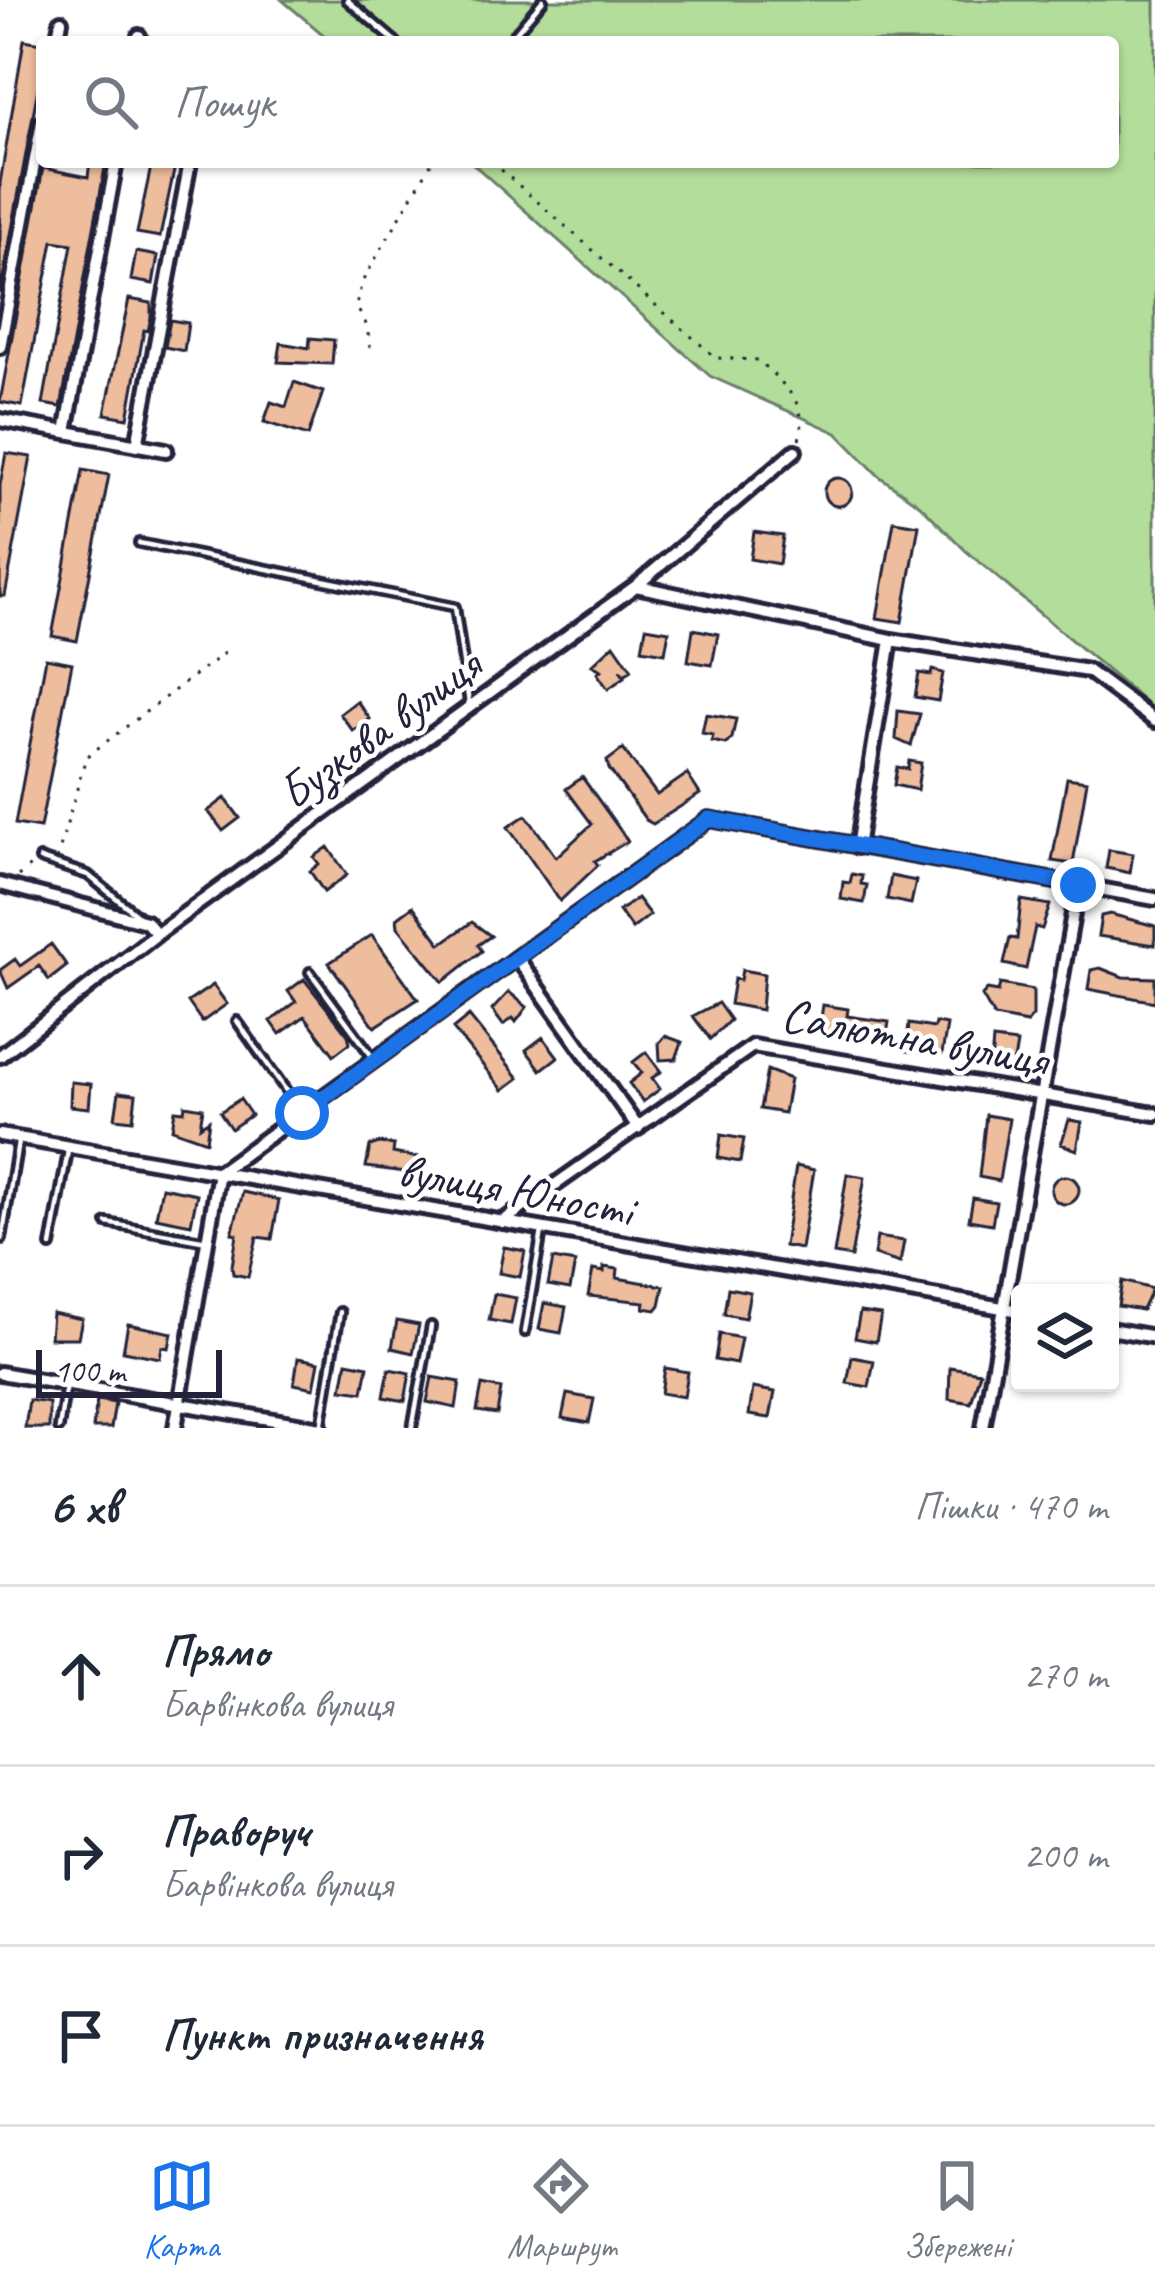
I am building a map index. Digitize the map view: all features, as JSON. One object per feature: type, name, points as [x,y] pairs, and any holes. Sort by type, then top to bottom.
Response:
[{"type":"street","points":[[58,36],[61,21]]},
{"type":"street","points":[[0,347],[36,154]]},
{"type":"street","points":[[66,432],[115,168]]},
{"type":"street","points":[[137,445],[189,168]]},
{"type":"street","points":[[0,420],[166,450]]},
{"type":"street","name":"Бузкова вулиця","points":[[0,1056],[157,934],[636,586],[795,451]]},
{"type":"street","points":[[636,586],[891,640],[1088,671],[1155,721]]},
{"type":"street","points":[[857,847],[891,640]]},
{"type":"street","points":[[175,1428],[219,1172],[709,819],[1155,899]]},
{"type":"street","points":[[983,1428],[1078,885]]},
{"type":"street","points":[[2,886],[146,922],[157,934]]},
{"type":"street","points":[[518,958],[638,1129]]},
{"type":"street","name":"Салютна вулиця","points":[[502,1222],[753,1046],[1155,1114]]},
{"type":"street","name":"вулиця Юності","points":[[0,1135],[1011,1309]]},
{"type":"street","points":[[1119,1330],[1155,1337]]},
{"type":"street","points":[[0,1373],[321,1428]]},
{"type":"lane","points":[[347,0],[389,36]]},
{"type":"lane","points":[[513,36],[543,0]]},
{"type":"lane","points":[[139,543],[455,607],[469,706]]},
{"type":"lane","points":[[40,859],[88,874],[146,922]]},
{"type":"lane","points":[[310,972],[375,1060]]},
{"type":"lane","points":[[237,1021],[302,1113]]},
{"type":"lane","points":[[2,1238],[20,1137]]},
{"type":"lane","points":[[50,1246],[69,1146]]},
{"type":"lane","points":[[107,1223],[207,1240]]},
{"type":"lane","points":[[525,1331],[542,1230]]},
{"type":"lane","points":[[321,1428],[340,1312]]},
{"type":"lane","points":[[412,1428],[431,1326]]},
{"type":"lane","points":[[59,1428],[66,1385]]},
{"type":"path","points":[[370,348],[367,326],[356,306],[362,283],[429,168]]},
{"type":"path","points":[[499,168],[716,358],[758,360],[799,405],[805,423],[795,451]]},
{"type":"path","points":[[57,861],[86,757],[228,650]]},
{"type":"path","points":[[2,886],[40,859]]},
{"type":"green space","points":[[282,0],[1155,0],[1155,711],[966,551],[920,505],[879,476],[837,433],[710,376],[478,168],[1119,168],[1119,36],[325,36]]},
{"type":"building","points":[[24,40],[36,42],[36,99],[0,294],[0,183]]},
{"type":"building","points":[[43,168],[88,177],[89,168],[105,168],[61,407],[43,404],[72,244],[53,241],[22,406],[0,402]]},
{"type":"building","points":[[151,168],[175,168],[160,237],[137,233]]},
{"type":"building","points":[[136,252],[158,256],[153,284],[131,280]]},
{"type":"building","points":[[129,299],[151,303],[151,317],[148,331],[144,330],[128,418],[105,414]]},
{"type":"building","points":[[170,320],[188,323],[184,351],[165,347]]},
{"type":"building","points":[[310,338],[334,340],[332,364],[278,362],[281,343],[309,348]]},
{"type":"building","points":[[294,382],[323,392],[308,436],[264,422],[271,402],[286,407]]},
{"type":"building","points":[[6,453],[31,457],[5,596],[0,596],[0,485]]},
{"type":"building","points":[[83,470],[109,475],[77,641],[52,636]]},
{"type":"building","points":[[838,478],[848,482],[852,492],[848,502],[838,506],[828,502],[824,492],[828,482]]},
{"type":"building","points":[[894,521],[919,525],[902,622],[877,618]]},
{"type":"building","points":[[754,532],[783,536],[779,564],[750,559]]},
{"type":"building","points":[[646,627],[669,631],[665,653],[642,649]]},
{"type":"building","points":[[693,629],[718,634],[712,665],[688,661]]},
{"type":"building","points":[[614,644],[632,670],[624,675],[620,670],[625,677],[608,689],[597,673],[601,670],[592,665]]},
{"type":"building","points":[[46,658],[72,663],[40,828],[15,824]]},
{"type":"building","points":[[932,670],[943,673],[938,701],[915,697],[919,673],[931,675]]},
{"type":"building","points":[[357,701],[370,719],[353,731],[340,714]]},
{"type":"building","points":[[898,711],[920,714],[911,746],[896,739]]},
{"type":"building","points":[[706,714],[736,719],[726,744],[702,733]]},
{"type":"building","points":[[623,749],[657,795],[687,774],[700,794],[653,824],[646,820],[609,769],[607,761]]},
{"type":"building","points":[[909,761],[921,763],[917,790],[894,785],[897,767],[908,769]]},
{"type":"building","points":[[582,777],[628,841],[595,861],[598,865],[560,901],[508,827],[526,815],[556,857],[592,824],[566,789]]},
{"type":"building","points":[[1067,778],[1087,781],[1073,864],[1052,861]]},
{"type":"building","points":[[225,798],[240,818],[223,831],[208,811]]},
{"type":"building","points":[[328,847],[347,875],[324,892],[310,871],[319,864],[314,857]]},
{"type":"building","points":[[1109,850],[1133,854],[1130,873],[1106,868]]},
{"type":"building","points":[[852,874],[862,876],[861,884],[867,885],[864,903],[841,899],[843,882],[850,883]]},
{"type":"building","points":[[891,876],[916,881],[911,904],[887,899]]},
{"type":"building","points":[[637,898],[650,915],[632,929],[619,911]]},
{"type":"building","points":[[1021,900],[1050,905],[1042,929],[1035,927],[1026,969],[1004,964],[1010,938],[1017,939]]},
{"type":"building","points":[[413,906],[441,944],[472,922],[491,936],[478,945],[482,951],[443,982],[398,927],[397,918]]},
{"type":"building","points":[[1110,914],[1155,926],[1155,945],[1098,936],[1101,916]]},
{"type":"building","points":[[372,935],[418,999],[375,1027],[329,963]]},
{"type":"building","points":[[51,944],[67,966],[49,980],[39,966],[8,988],[0,970],[15,959],[20,966]]},
{"type":"building","points":[[1100,968],[1123,977],[1155,978],[1155,1002],[1088,989],[1091,970]]},
{"type":"building","points":[[742,970],[764,974],[761,1010],[730,1004],[734,979],[740,980]]},
{"type":"building","points":[[304,979],[348,1035],[350,1043],[334,1055],[305,1016],[280,1034],[271,1021],[296,1002],[288,991]]},
{"type":"building","points":[[1000,984],[1033,990],[1033,1016],[1027,1023],[994,1017],[982,996],[987,990],[998,992]]},
{"type":"building","points":[[213,985],[227,1004],[202,1022],[188,1002]]},
{"type":"building","points":[[509,992],[527,1007],[516,1022],[513,1018],[503,1025],[492,1010]]},
{"type":"building","points":[[718,1003],[730,1020],[710,1039],[693,1016]]},
{"type":"building","points":[[823,1005],[848,1009],[847,1016],[889,1022],[886,1040],[819,1030]]},
{"type":"building","points":[[469,1016],[519,1078],[503,1090],[453,1029]]},
{"type":"building","points":[[935,1023],[947,1025],[942,1054],[906,1051],[909,1024],[934,1028]]},
{"type":"building","points":[[665,1036],[682,1042],[676,1059],[660,1060],[659,1043]]},
{"type":"building","points":[[543,1037],[558,1057],[541,1070],[526,1050]]},
{"type":"building","points":[[993,1040],[1017,1043],[1014,1061],[991,1062]]},
{"type":"building","points":[[646,1052],[661,1072],[652,1078],[660,1089],[643,1102],[629,1083],[642,1073],[633,1062]]},
{"type":"building","points":[[767,1070],[790,1079],[784,1113],[760,1109]]},
{"type":"building","points":[[71,1082],[91,1084],[89,1108],[70,1106]]},
{"type":"building","points":[[119,1092],[136,1094],[133,1120],[115,1118]]},
{"type":"building","points":[[240,1099],[251,1115],[231,1129],[220,1112]]},
{"type":"building","points":[[185,1105],[203,1108],[200,1126],[209,1120],[206,1141],[172,1129],[175,1110],[184,1111]]},
{"type":"building","points":[[986,1115],[1009,1119],[999,1181],[979,1177]]},
{"type":"building","points":[[1069,1120],[1082,1122],[1077,1150],[1061,1144]]},
{"type":"building","points":[[721,1135],[744,1139],[740,1162],[718,1158]]},
{"type":"building","points":[[394,1145],[393,1153],[424,1159],[422,1174],[366,1167],[370,1146]]},
{"type":"building","points":[[796,1166],[814,1170],[801,1249],[784,1246]]},
{"type":"building","points":[[847,1174],[865,1177],[851,1257],[834,1254]]},
{"type":"building","points":[[1065,1176],[1075,1180],[1079,1190],[1075,1200],[1065,1204],[1055,1200],[1051,1190],[1055,1180]]},
{"type":"building","points":[[162,1187],[197,1194],[191,1224],[156,1217]]},
{"type":"building","points":[[243,1192],[279,1200],[272,1239],[257,1237],[248,1277],[233,1274],[232,1266],[237,1234],[232,1233]]},
{"type":"building","points":[[973,1198],[996,1202],[992,1224],[969,1220]]},
{"type":"building","points":[[877,1237],[904,1241],[900,1263],[874,1255]]},
{"type":"building","points":[[504,1247],[525,1251],[520,1277],[499,1273]]},
{"type":"building","points":[[553,1259],[575,1263],[570,1289],[548,1285]]},
{"type":"building","points":[[604,1267],[618,1269],[617,1278],[664,1286],[660,1305],[656,1310],[644,1308],[645,1302],[588,1296],[593,1270],[604,1272]]},
{"type":"building","points":[[1122,1281],[1152,1289],[1142,1310],[1119,1306]]},
{"type":"building","points":[[728,1288],[750,1292],[745,1318],[724,1314]]},
{"type":"building","points":[[494,1294],[516,1298],[511,1324],[489,1320]]},
{"type":"building","points":[[544,1303],[566,1307],[561,1333],[539,1329]]},
{"type":"building","points":[[860,1312],[881,1315],[876,1342],[855,1338]]},
{"type":"building","points":[[52,1313],[82,1319],[78,1338],[50,1338]]},
{"type":"building","points":[[397,1321],[419,1325],[413,1353],[392,1348]]},
{"type":"building","points":[[128,1324],[172,1333],[169,1348],[162,1347],[160,1358],[123,1351]]},
{"type":"building","points":[[719,1334],[741,1338],[736,1364],[715,1360]]},
{"type":"building","points":[[852,1357],[874,1361],[869,1387],[847,1383]]},
{"type":"building","points":[[298,1358],[319,1362],[314,1388],[294,1384]]},
{"type":"building","points":[[347,1362],[368,1366],[363,1392],[342,1389]]},
{"type":"building","points":[[950,1367],[980,1372],[971,1403],[949,1399]]},
{"type":"building","points":[[665,1368],[688,1372],[684,1397],[661,1393]]},
{"type":"building","points":[[389,1369],[410,1373],[405,1401],[384,1397]]},
{"type":"building","points":[[432,1377],[460,1382],[456,1408],[427,1402]]},
{"type":"building","points":[[482,1385],[501,1389],[497,1414],[477,1411]]},
{"type":"building","points":[[753,1388],[775,1392],[770,1418],[749,1415]]},
{"type":"building","points":[[567,1394],[594,1399],[589,1423],[562,1418]]},
{"type":"building","points":[[29,1400],[49,1403],[49,1428],[25,1428]]},
{"type":"building","points":[[97,1400],[115,1403],[111,1428],[93,1428]]},
{"type":"route","points":[[302,1113],[709,819],[1078,885]]}]
